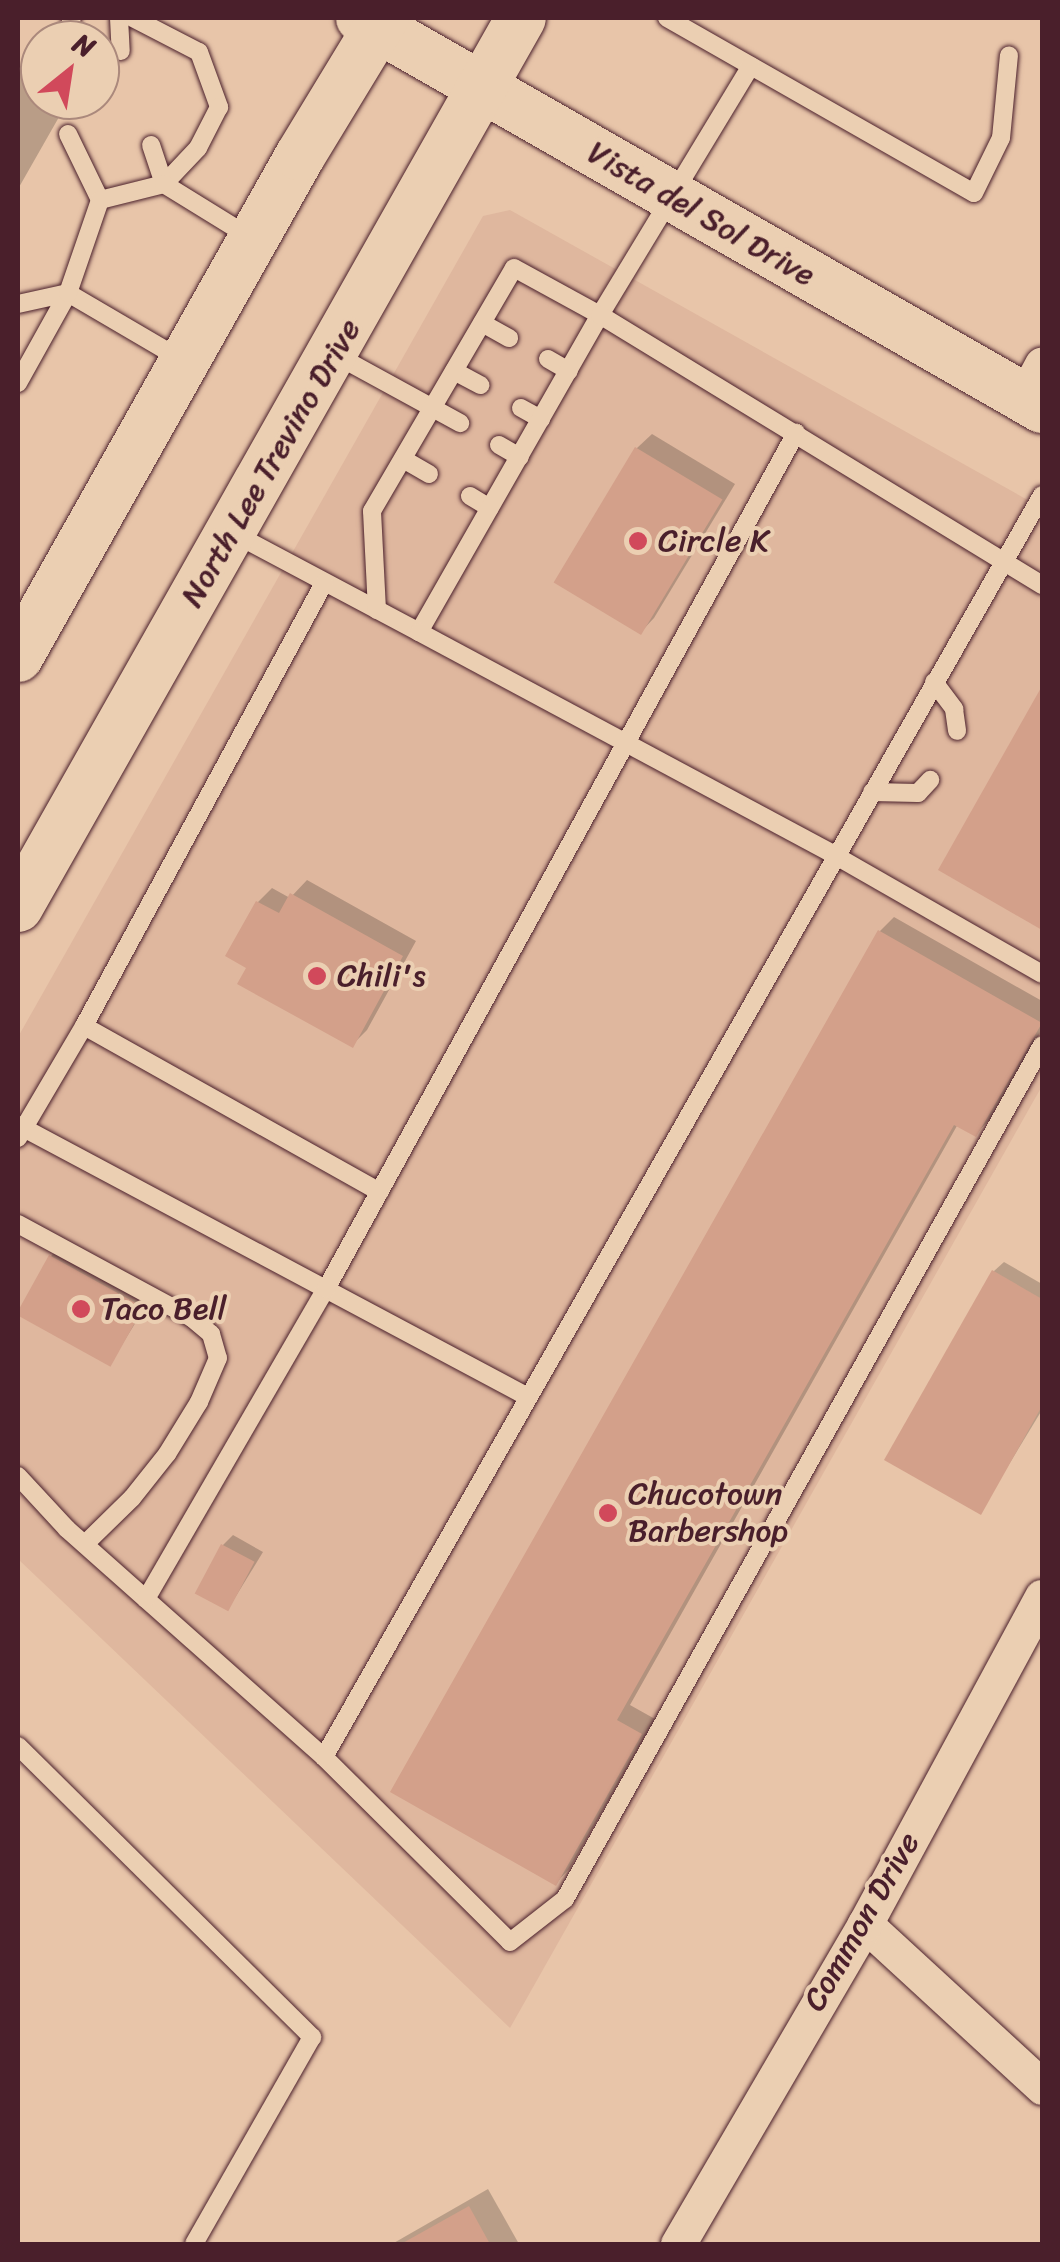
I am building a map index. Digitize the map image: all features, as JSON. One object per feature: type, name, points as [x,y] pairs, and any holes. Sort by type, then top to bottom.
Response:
[{"type":"main road","name":"North Lee Trevino Drive","points":[[18,907],[521,18]]},
{"type":"main road","name":"Vista del Sol Drive","points":[[374,21],[482,90],[673,198],[1036,390]]},
{"type":"main road","points":[[18,657],[374,21]]},
{"type":"street","name":"Common Drive","points":[[678,2244],[865,1924],[1042,1597]]},
{"type":"street","points":[[865,1924],[1042,2087]]},
{"type":"lane","points":[[119,18],[121,52]]},
{"type":"lane","points":[[100,200],[164,184],[198,148],[219,107],[199,52],[133,18]]},
{"type":"lane","points":[[668,18],[974,193],[1002,138],[1009,56]]},
{"type":"lane","points":[[418,632],[600,315],[750,66]]},
{"type":"lane","points":[[18,382],[68,292],[100,200],[68,134]]},
{"type":"lane","points":[[151,145],[164,184],[253,239]]},
{"type":"lane","points":[[376,610],[372,511],[514,268],[600,315],[1042,585]]},
{"type":"lane","points":[[18,304],[68,292],[184,361]]},
{"type":"lane","points":[[482,323],[509,338]]},
{"type":"lane","points":[[333,354],[460,423]]},
{"type":"lane","points":[[548,359],[569,371]]},
{"type":"lane","points":[[454,371],[480,385]]},
{"type":"lane","points":[[521,408],[542,419]]},
{"type":"lane","points":[[146,1599],[326,1289],[796,433]]},
{"type":"lane","points":[[499,445],[520,457]]},
{"type":"lane","points":[[402,460],[429,474]]},
{"type":"lane","points":[[324,1757],[1042,494]]},
{"type":"lane","points":[[470,496],[490,508]]},
{"type":"lane","points":[[231,532],[836,856],[1042,974]]},
{"type":"lane","points":[[324,583],[84,1026],[19,1130],[528,1396]]},
{"type":"lane","points":[[934,682],[954,709],[957,732]]},
{"type":"lane","points":[[872,792],[918,793],[930,780]]},
{"type":"lane","points":[[84,1026],[380,1192]]},
{"type":"lane","points":[[18,1476],[84,1544],[324,1757],[510,1942],[565,1899],[1042,1045]]},
{"type":"lane","points":[[18,1224],[192,1318],[211,1334],[218,1358],[199,1402],[167,1454],[132,1498],[84,1544]]},
{"type":"lane","points":[[18,1746],[312,2038],[194,2244]]},
{"type":"shaded area","points":[[510,210],[1042,508],[1042,1086],[510,2028],[18,1559],[18,1037],[483,216]]},
{"type":"building","name":"Circle K","points":[[635,447],[722,500],[641,635],[554,582]]},
{"type":"building","points":[[1042,686],[1042,930],[938,870]]},
{"type":"building","name":"Chili's","points":[[290,893],[403,956],[353,1048],[237,984],[246,968],[225,956],[256,901],[279,913]]},
{"type":"building","points":[[878,930],[1042,1023],[976,1137],[954,1125],[617,1720],[642,1734],[556,1886],[390,1792]]},
{"type":"building","name":"Taco Bell","points":[[49,1255],[143,1307],[110,1367],[18,1316]]},
{"type":"building","points":[[992,1270],[1042,1299],[1042,1406],[981,1515],[884,1460]]},
{"type":"building","points":[[221,1544],[255,1562],[228,1611],[195,1593]]},
{"type":"building","points":[[469,2206],[490,2244],[401,2244]]},
{"type":"place","name":"Circle K","points":[[638,541]]},
{"type":"place","name":"Chili's","points":[[317,976]]},
{"type":"place","name":"Taco Bell","points":[[81,1309]]},
{"type":"place","name":"Chucotown Barbershop","points":[[608,1513]]}]
